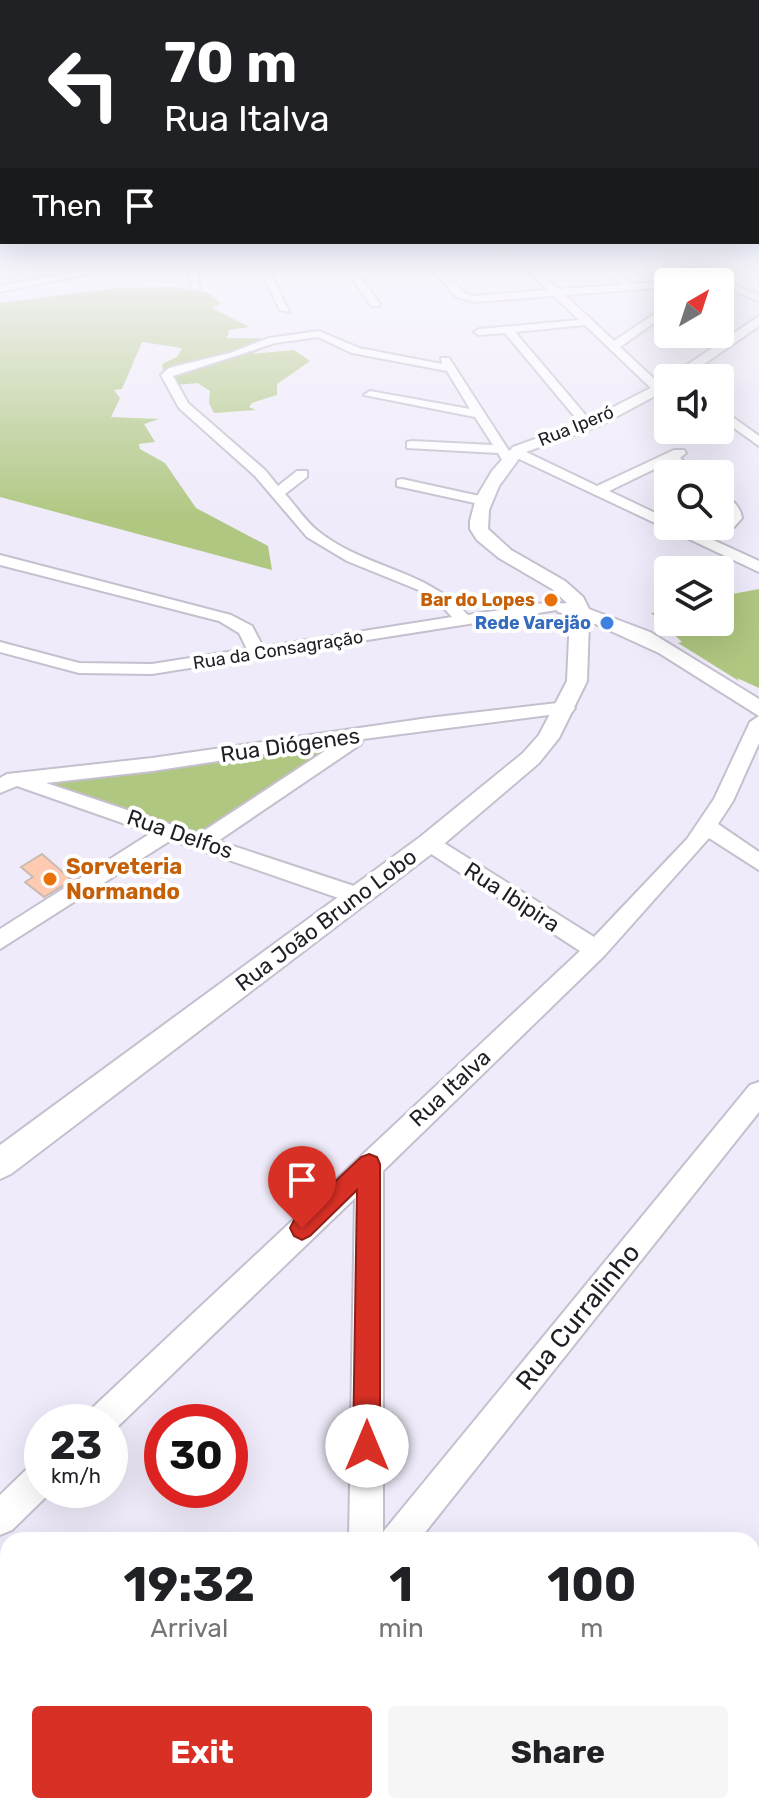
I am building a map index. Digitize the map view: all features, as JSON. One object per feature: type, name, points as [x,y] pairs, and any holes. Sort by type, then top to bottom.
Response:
[{"type":"street","points":[[243,352],[173,370],[167,375],[168,379],[197,420],[260,473],[312,534],[352,558],[427,588],[444,599],[465,622]]},
{"type":"street","points":[[359,352],[452,369]]},
{"type":"street","points":[[526,352],[588,425]]},
{"type":"street","points":[[619,352],[654,379]]},
{"type":"street","points":[[695,364],[713,352]]},
{"type":"street","points":[[441,355],[479,414],[513,452]]},
{"type":"street","name":"Rua Iperó","points":[[513,452],[588,425],[654,391]]},
{"type":"street","points":[[370,395],[479,414]]},
{"type":"street","points":[[734,423],[759,442]]},
{"type":"street","points":[[412,445],[513,452],[654,518]]},
{"type":"street","points":[[513,452],[484,501],[478,525],[481,534],[533,572],[560,586],[575,599],[580,618]]},
{"type":"street","points":[[596,492],[654,465]]},
{"type":"street","points":[[278,493],[302,474]]},
{"type":"street","points":[[402,483],[484,501]]},
{"type":"street","points":[[701,540],[759,567]]},
{"type":"street","points":[[0,560],[225,618],[246,630],[258,653]]},
{"type":"street","points":[[533,572],[536,583],[557,606],[580,618],[657,641],[759,709]]},
{"type":"street","name":"Rua da Consagração","points":[[0,647],[79,668],[152,669],[557,606]]},
{"type":"street","name":"Rua João Bruno Lobo","points":[[0,1164],[429,843],[531,758],[548,738],[566,708],[577,681],[580,618]]},
{"type":"street","name":"Rua Diógenes","points":[[5,780],[121,768],[492,714],[566,708]]},
{"type":"street","name":"Rua Italva","points":[[119,1404],[596,950],[694,844],[723,801],[759,722]]},
{"type":"street","points":[[203,841],[361,735]]},
{"type":"street","name":"Rua Delfos","points":[[5,780],[203,841],[358,896]]},
{"type":"street","points":[[706,826],[759,862]]},
{"type":"street","points":[[0,940],[169,831]]},
{"type":"street","name":"Rua Ibipira","points":[[429,843],[596,950]]},
{"type":"street","name":"Rua Curralinho","points":[[403,1532],[759,1093]]},
{"type":"street","points":[[366,1532],[369,1164]]},
{"type":"street","points":[[0,1518],[24,1495]]},
{"type":"green space","points":[[0,352],[138,352],[122,389],[114,390],[120,398],[111,417],[159,419],[144,424],[155,442],[139,444],[140,449],[165,463],[196,508],[268,546],[272,570],[0,497]]},
{"type":"green space","points":[[180,352],[296,352],[310,361],[277,384],[277,395],[252,403],[249,407],[256,410],[214,413],[209,403],[210,391],[198,383],[165,386],[162,364],[177,357]]},
{"type":"green space","points":[[759,589],[759,688],[737,678],[739,681],[678,643],[682,642],[676,636],[734,636],[734,594]]},
{"type":"green space","points":[[361,735],[203,841],[14,779]]},
{"type":"building","name":"Sorveteria Normando","points":[[42,854],[72,880],[44,897],[25,882],[33,877],[21,867]]},
{"type":"place","name":"Bar do Lopes","points":[[551,600]]},
{"type":"place","name":"Rede Varejão","points":[[607,623]]},
{"type":"place","name":"Sorveteria Normando","points":[[50,879]]},
{"type":"route","points":[[302,1228],[369,1164],[367,1446]]}]
